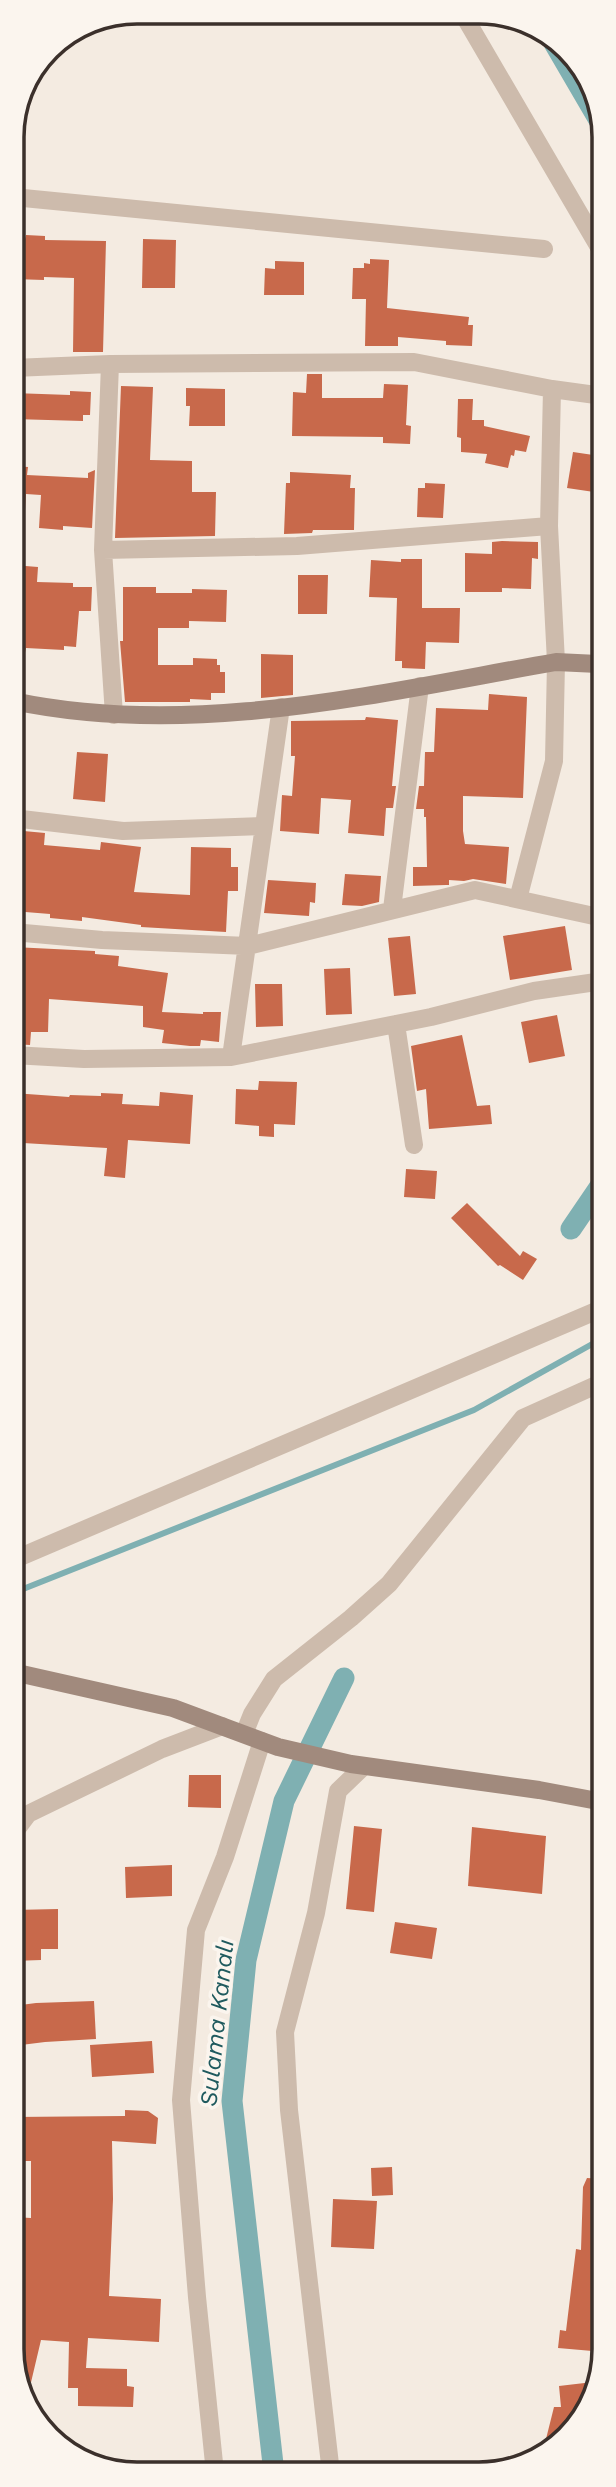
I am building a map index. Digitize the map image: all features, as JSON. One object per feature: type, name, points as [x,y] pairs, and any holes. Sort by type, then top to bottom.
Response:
[{"type":"street","points":[[469,24],[592,235]]},
{"type":"street","points":[[25,198],[544,249]]},
{"type":"street","points":[[25,368],[110,364],[414,362],[592,394]]},
{"type":"street","points":[[110,364],[103,550],[114,715]]},
{"type":"street","points":[[518,899],[554,761],[556,663],[549,526],[552,389]]},
{"type":"street","points":[[103,550],[297,546],[549,526]]},
{"type":"street","points":[[25,703],[114,715],[164,717],[281,708],[556,663],[592,664]]},
{"type":"street","points":[[392,909],[420,686]]},
{"type":"street","points":[[231,1057],[281,708]]},
{"type":"street","points":[[25,819],[123,831],[264,826]]},
{"type":"street","points":[[25,933],[102,940],[248,946],[475,890],[592,915]]},
{"type":"street","points":[[25,1056],[84,1059],[231,1057],[396,1024],[534,991],[592,983]]},
{"type":"street","points":[[396,1024],[414,1145]]},
{"type":"street","points":[[24,1555],[591,1313]]},
{"type":"street","points":[[244,1734],[252,1714],[274,1679],[389,1584],[523,1418],[591,1387]]},
{"type":"street","points":[[24,1675],[173,1708],[270,1744],[357,1765],[591,1799]]},
{"type":"street","points":[[24,1819],[28,1814],[162,1749],[222,1726]]},
{"type":"street","points":[[214,2462],[181,2100],[196,1930],[270,1744]]},
{"type":"street","points":[[330,2462],[289,2110],[285,2032],[316,1913],[338,1791],[357,1765]]},
{"type":"building","points":[[26,235],[45,236],[45,240],[106,241],[103,352],[73,352],[74,278],[25,279]]},
{"type":"building","points":[[143,239],[176,240],[175,288],[142,288]]},
{"type":"building","points":[[370,259],[389,260],[387,308],[469,317],[468,325],[473,325],[472,346],[446,345],[446,341],[398,337],[398,346],[365,346],[366,299],[352,299],[353,268],[364,268],[364,263],[370,264]]},
{"type":"building","points":[[275,261],[304,262],[304,295],[264,295],[265,268],[275,269]]},
{"type":"building","points":[[307,374],[322,374],[322,398],[383,398],[384,384],[408,385],[406,425],[411,426],[410,444],[383,443],[383,437],[292,436],[293,392],[306,393]]},
{"type":"building","points":[[121,386],[153,387],[150,460],[192,461],[192,492],[216,492],[215,536],[115,538]]},
{"type":"building","points":[[186,388],[225,389],[225,426],[189,426],[190,406],[186,406]]},
{"type":"building","points":[[70,391],[91,392],[90,415],[83,415],[83,421],[25,419],[25,393],[70,395]]},
{"type":"building","points":[[458,399],[473,399],[472,420],[484,420],[484,426],[530,436],[526,452],[515,450],[508,468],[485,463],[487,454],[461,452],[461,438],[457,437]]},
{"type":"building","points":[[573,452],[592,455],[592,492],[567,488]]},
{"type":"building","points":[[25,467],[28,467],[27,475],[88,478],[88,473],[95,470],[92,528],[39,528],[41,495],[26,494],[25,511]]},
{"type":"building","points":[[290,472],[351,475],[350,488],[355,488],[354,530],[313,530],[312,533],[284,534],[286,483],[290,483]]},
{"type":"building","points":[[425,483],[445,484],[443,518],[417,517],[418,488],[425,488]]},
{"type":"building","points":[[492,542],[538,542],[538,559],[532,558],[531,589],[502,588],[502,592],[465,592],[465,553],[492,554]]},
{"type":"building","points":[[401,559],[422,559],[422,608],[460,608],[459,643],[426,642],[425,669],[402,668],[402,661],[395,661],[397,598],[369,597],[371,560],[401,562]]},
{"type":"building","points":[[25,566],[38,567],[37,582],[73,583],[73,587],[92,587],[91,611],[79,611],[76,647],[64,646],[64,650],[26,648],[25,654]]},
{"type":"building","points":[[298,575],[328,575],[327,614],[298,614]]},
{"type":"building","points":[[123,587],[156,587],[156,593],[192,593],[192,589],[227,590],[226,622],[189,621],[189,628],[158,628],[158,665],[193,665],[193,658],[217,659],[220,672],[225,672],[225,693],[211,693],[211,700],[190,699],[190,702],[125,702],[120,641],[123,641]]},
{"type":"building","points":[[261,654],[293,655],[293,695],[261,698]]},
{"type":"building","points":[[489,694],[527,697],[523,798],[463,796],[463,831],[465,844],[509,847],[506,884],[473,879],[449,880],[449,885],[413,886],[413,867],[427,867],[426,817],[424,809],[416,809],[419,786],[424,786],[425,752],[434,752],[436,708],[488,710]]},
{"type":"building","points":[[366,717],[398,720],[392,786],[396,786],[393,808],[386,808],[384,836],[348,833],[351,800],[321,798],[319,834],[280,831],[282,795],[292,796],[295,756],[291,756],[291,721],[365,720]]},
{"type":"building","points":[[77,752],[108,754],[105,802],[73,799]]},
{"type":"building","points":[[25,831],[45,833],[44,845],[100,850],[101,842],[141,847],[134,892],[190,895],[191,847],[231,848],[231,867],[238,867],[238,891],[228,891],[226,932],[141,927],[82,917],[82,921],[50,918],[50,914],[25,912]]},
{"type":"building","points":[[345,874],[381,876],[379,902],[362,906],[342,905]]},
{"type":"building","points":[[268,880],[316,883],[315,903],[310,902],[309,916],[264,913]]},
{"type":"building","points":[[565,926],[572,970],[510,980],[503,936]]},
{"type":"building","points":[[410,936],[416,994],[394,996],[388,938]]},
{"type":"building","points":[[25,948],[95,951],[95,954],[119,956],[118,966],[168,973],[162,1012],[221,1012],[219,1042],[201,1040],[200,1046],[190,1046],[162,1043],[164,1030],[143,1027],[143,1006],[49,999],[48,1032],[31,1032],[30,1045],[25,1045]]},
{"type":"building","points":[[350,968],[352,1014],[326,1015],[324,969]]},
{"type":"building","points":[[255,984],[282,984],[283,1026],[256,1027]]},
{"type":"building","points":[[557,1015],[565,1056],[529,1063],[521,1022]]},
{"type":"building","points":[[462,1035],[477,1106],[490,1105],[492,1124],[429,1129],[426,1089],[417,1091],[411,1046]]},
{"type":"building","points":[[259,1081],[297,1082],[295,1125],[274,1124],[274,1137],[259,1136],[259,1126],[235,1124],[236,1089],[258,1090]]},
{"type":"building","points":[[160,1092],[193,1095],[190,1144],[128,1140],[125,1178],[104,1176],[107,1148],[25,1143],[25,1094],[69,1097],[101,1096],[101,1093],[123,1094],[122,1104],[159,1106]]},
{"type":"building","points":[[406,1169],[437,1171],[435,1199],[404,1197]]},
{"type":"building","points":[[467,1203],[520,1256],[523,1251],[537,1259],[523,1280],[498,1266],[451,1218]]},
{"type":"building","points":[[189,1775],[221,1775],[221,1808],[188,1807]]},
{"type":"building","points":[[354,1826],[382,1829],[374,1912],[346,1909]]},
{"type":"building","points":[[472,1827],[546,1836],[542,1894],[468,1886]]},
{"type":"building","points":[[172,1865],[172,1896],[126,1898],[125,1867]]},
{"type":"building","points":[[58,1909],[58,1949],[41,1949],[41,1960],[24,1961],[24,1910]]},
{"type":"building","points":[[395,1922],[437,1928],[432,1959],[390,1953]]},
{"type":"building","points":[[94,2001],[96,2039],[24,2045],[24,2005]]},
{"type":"building","points":[[152,2041],[154,2073],[92,2077],[90,2045]]},
{"type":"building","points":[[125,2110],[148,2111],[158,2118],[156,2144],[112,2141],[113,2199],[109,2296],[161,2299],[159,2342],[88,2338],[86,2368],[127,2369],[127,2386],[134,2387],[133,2407],[78,2406],[78,2388],[68,2388],[69,2342],[41,2340],[30,2385],[25,2364],[24,2218],[31,2218],[31,2161],[24,2161],[24,2117],[125,2116]]},
{"type":"building","points":[[392,2167],[393,2195],[372,2196],[371,2168]]},
{"type":"building","points":[[587,2178],[591,2178],[591,2351],[558,2348],[560,2330],[566,2331],[576,2249],[581,2250],[583,2187]]},
{"type":"building","points":[[333,2199],[377,2201],[374,2249],[331,2247]]},
{"type":"building","points":[[586,2383],[572,2412],[546,2440],[554,2407],[561,2407],[559,2386]]},
{"type":"waterway","points":[[571,1229],[592,1199]]},
{"type":"waterway","points":[[24,1588],[474,1410],[591,1344]]},
{"type":"waterway","name":"Sulama Kanalı","points":[[273,2462],[232,2101],[246,1960],[284,1801],[344,1678]]}]
